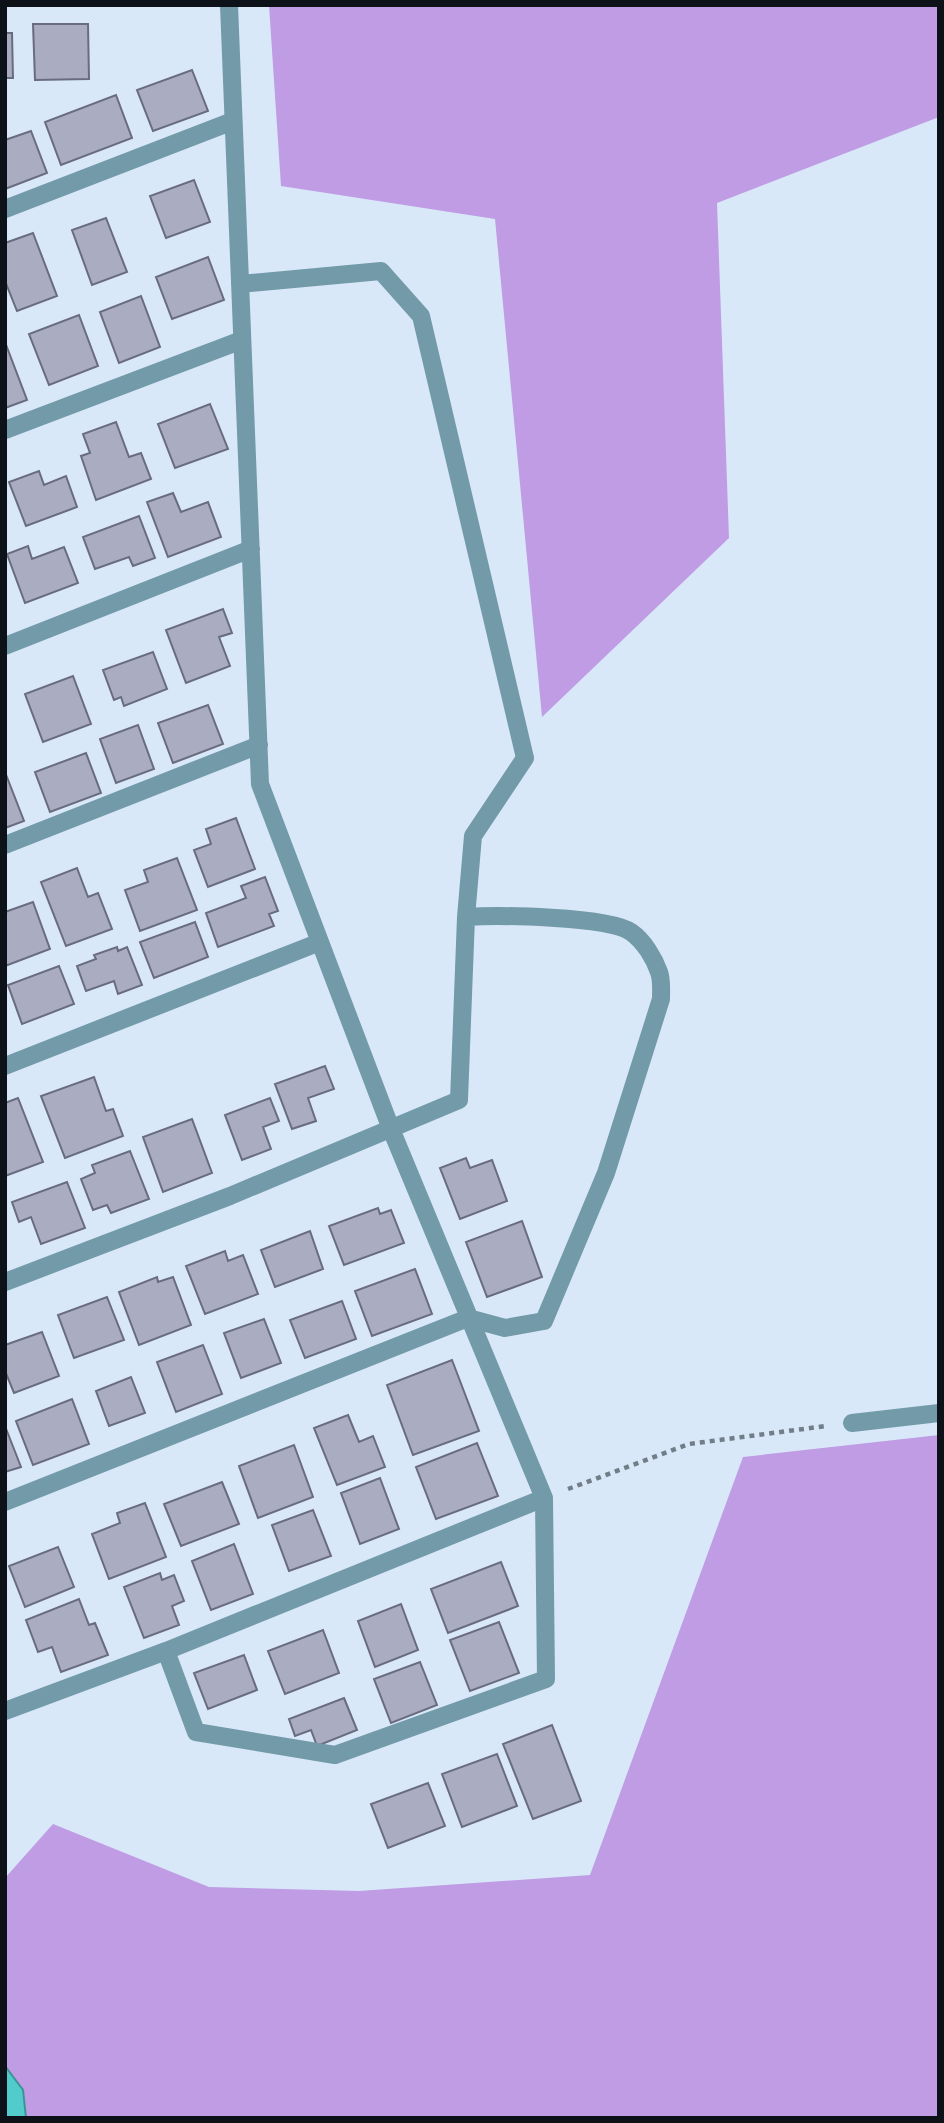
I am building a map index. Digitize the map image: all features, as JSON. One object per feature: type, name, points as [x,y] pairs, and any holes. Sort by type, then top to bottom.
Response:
[{"type":"street","points":[[166,1651],[196,1732],[335,1755],[546,1679],[544,1498],[391,1129],[260,784],[229,5]]},
{"type":"street","points":[[5,209],[233,121]]},
{"type":"street","points":[[5,1282],[230,1196],[459,1100],[466,917],[473,836],[525,758],[421,316],[381,271],[240,284]]},
{"type":"street","points":[[5,430],[243,340]]},
{"type":"street","points":[[5,646],[251,549]]},
{"type":"street","points":[[5,845],[259,745]]},
{"type":"street","points":[[5,1502],[468,1318],[505,1328],[544,1321],[606,1173],[661,999],[660,974],[646,947],[631,932],[605,923],[497,915],[466,917]]},
{"type":"street","points":[[5,1066],[320,942]]},
{"type":"street","points":[[852,1423],[939,1413]]},
{"type":"street","points":[[5,1711],[166,1651],[544,1498]]},
{"type":"path","points":[[544,1498],[689,1444],[852,1423]]},
{"type":"shaded area","points":[[269,5],[939,5],[939,117],[717,203],[729,538],[542,717],[495,219],[281,186]]},
{"type":"shaded area","points":[[939,1435],[939,2118],[5,2118],[5,1878],[53,1824],[209,1887],[359,1891],[590,1875],[743,1457]]},
{"type":"shaded area","points":[[5,2066],[23,2090],[26,2118],[5,2118]]},
{"type":"building","points":[[33,24],[88,24],[89,79],[35,80]]},
{"type":"building","points":[[5,33],[12,33],[13,78],[5,78]]},
{"type":"building","points":[[192,70],[208,111],[153,131],[137,90]]},
{"type":"building","points":[[116,95],[132,138],[61,165],[45,122]]},
{"type":"building","points":[[31,131],[47,173],[5,189],[5,140]]},
{"type":"building","points":[[194,180],[210,222],[166,238],[150,196]]},
{"type":"building","points":[[106,218],[127,272],[92,285],[72,230]]},
{"type":"building","points":[[33,233],[57,296],[17,311],[5,281],[5,243]]},
{"type":"building","points":[[208,257],[224,300],[172,319],[156,277]]},
{"type":"building","points":[[141,296],[160,347],[119,363],[100,312]]},
{"type":"building","points":[[79,315],[98,366],[49,385],[29,334]]},
{"type":"building","points":[[5,342],[27,400],[5,408]]},
{"type":"building","points":[[210,404],[228,449],[175,468],[158,424]]},
{"type":"building","points":[[116,422],[129,457],[141,453],[151,479],[96,500],[81,456],[90,453],[83,434]]},
{"type":"building","points":[[39,471],[44,485],[66,476],[77,507],[26,526],[9,482]]},
{"type":"building","points":[[173,493],[181,512],[208,502],[221,537],[168,557],[147,502]]},
{"type":"building","points":[[139,516],[155,558],[133,566],[129,557],[95,569],[83,537]]},
{"type":"building","points":[[28,546],[32,559],[64,547],[78,583],[25,603],[7,554]]},
{"type":"building","points":[[223,609],[232,633],[219,637],[230,666],[186,683],[166,630]]},
{"type":"building","points":[[153,652],[167,689],[124,706],[121,697],[114,700],[103,670]]},
{"type":"building","points":[[73,676],[91,724],[43,742],[25,694]]},
{"type":"building","points":[[208,705],[223,744],[173,763],[158,723]]},
{"type":"building","points":[[138,725],[154,769],[116,783],[100,739]]},
{"type":"building","points":[[86,753],[101,793],[50,812],[35,772]]},
{"type":"building","points":[[5,772],[24,821],[5,828]]},
{"type":"building","points":[[236,818],[255,869],[208,887],[194,850],[211,844],[206,829]]},
{"type":"building","points":[[177,858],[197,910],[140,931],[125,890],[148,882],[144,870]]},
{"type":"building","points":[[77,868],[88,897],[98,893],[112,929],[66,946],[41,882]]},
{"type":"building","points":[[265,877],[278,911],[269,914],[274,926],[218,947],[206,913],[246,898],[241,886]]},
{"type":"building","points":[[33,902],[50,949],[5,966],[5,912]]},
{"type":"building","points":[[195,922],[208,957],[154,978],[140,942]]},
{"type":"building","points":[[117,947],[118,951],[127,947],[142,985],[118,994],[114,981],[86,991],[77,966],[96,959],[94,955]]},
{"type":"building","points":[[59,966],[74,1004],[22,1024],[8,985]]},
{"type":"building","points":[[325,1066],[334,1089],[308,1098],[316,1121],[292,1129],[275,1084]]},
{"type":"building","points":[[94,1077],[106,1111],[113,1109],[123,1136],[65,1158],[41,1096]]},
{"type":"building","points":[[18,1098],[43,1162],[5,1176],[5,1103]]},
{"type":"building","points":[[270,1098],[279,1121],[263,1127],[271,1149],[242,1160],[225,1115]]},
{"type":"building","points":[[192,1119],[212,1173],[163,1192],[143,1137]]},
{"type":"building","points":[[130,1151],[149,1199],[111,1213],[107,1205],[93,1210],[81,1179],[95,1173],[92,1165]]},
{"type":"building","points":[[466,1158],[470,1168],[492,1160],[507,1201],[460,1219],[440,1168]]},
{"type":"building","points":[[67,1182],[85,1228],[41,1244],[31,1217],[19,1222],[12,1202]]},
{"type":"building","points":[[378,1208],[380,1214],[391,1210],[404,1243],[344,1265],[329,1226]]},
{"type":"building","points":[[522,1221],[542,1277],[487,1297],[466,1242]]},
{"type":"building","points":[[310,1231],[323,1269],[275,1287],[261,1250]]},
{"type":"building","points":[[225,1251],[228,1261],[243,1255],[258,1294],[205,1314],[186,1266]]},
{"type":"building","points":[[415,1269],[432,1314],[372,1336],[355,1291]]},
{"type":"building","points":[[157,1277],[158,1282],[173,1277],[191,1325],[139,1345],[119,1292]]},
{"type":"building","points":[[107,1297],[124,1340],[74,1358],[58,1315]]},
{"type":"building","points":[[342,1301],[356,1339],[305,1358],[290,1320]]},
{"type":"building","points":[[264,1319],[281,1363],[241,1378],[224,1333]]},
{"type":"building","points":[[42,1332],[59,1376],[14,1393],[5,1371],[5,1345]]},
{"type":"building","points":[[203,1345],[222,1394],[176,1412],[157,1362]]},
{"type":"building","points":[[452,1360],[479,1431],[413,1455],[387,1385]]},
{"type":"building","points":[[131,1377],[145,1413],[109,1426],[96,1391]]},
{"type":"building","points":[[72,1399],[89,1444],[33,1465],[16,1421]]},
{"type":"building","points":[[348,1415],[359,1442],[373,1436],[385,1467],[337,1485],[314,1428]]},
{"type":"building","points":[[5,1426],[21,1467],[5,1472]]},
{"type":"building","points":[[477,1443],[498,1496],[436,1519],[416,1467]]},
{"type":"building","points":[[294,1445],[313,1497],[258,1518],[239,1466]]},
{"type":"building","points":[[380,1478],[399,1529],[360,1544],[341,1493]]},
{"type":"building","points":[[222,1482],[239,1524],[181,1546],[164,1504]]},
{"type":"building","points":[[145,1503],[166,1557],[109,1579],[92,1534],[120,1523],[117,1513]]},
{"type":"building","points":[[313,1510],[331,1556],[289,1571],[272,1525]]},
{"type":"building","points":[[234,1544],[253,1594],[211,1610],[192,1561]]},
{"type":"building","points":[[58,1547],[74,1587],[25,1607],[9,1566]]},
{"type":"building","points":[[501,1562],[518,1606],[448,1633],[431,1589]]},
{"type":"building","points":[[160,1573],[162,1580],[174,1575],[184,1601],[172,1606],[179,1625],[144,1638],[124,1587]]},
{"type":"building","points":[[79,1599],[89,1625],[95,1623],[108,1655],[61,1672],[52,1647],[38,1652],[26,1620]]},
{"type":"building","points":[[401,1604],[418,1650],[375,1667],[358,1621]]},
{"type":"building","points":[[499,1622],[519,1673],[470,1691],[450,1640]]},
{"type":"building","points":[[323,1630],[339,1673],[285,1694],[268,1651]]},
{"type":"building","points":[[244,1655],[257,1690],[208,1709],[194,1673]]},
{"type":"building","points":[[420,1662],[437,1705],[391,1723],[374,1679]]},
{"type":"building","points":[[344,1698],[357,1730],[317,1746],[311,1730],[295,1736],[289,1719]]},
{"type":"building","points":[[552,1725],[581,1801],[533,1819],[503,1744]]},
{"type":"building","points":[[497,1754],[517,1806],[462,1827],[442,1774]]},
{"type":"building","points":[[428,1783],[445,1826],[388,1848],[371,1804]]}]
